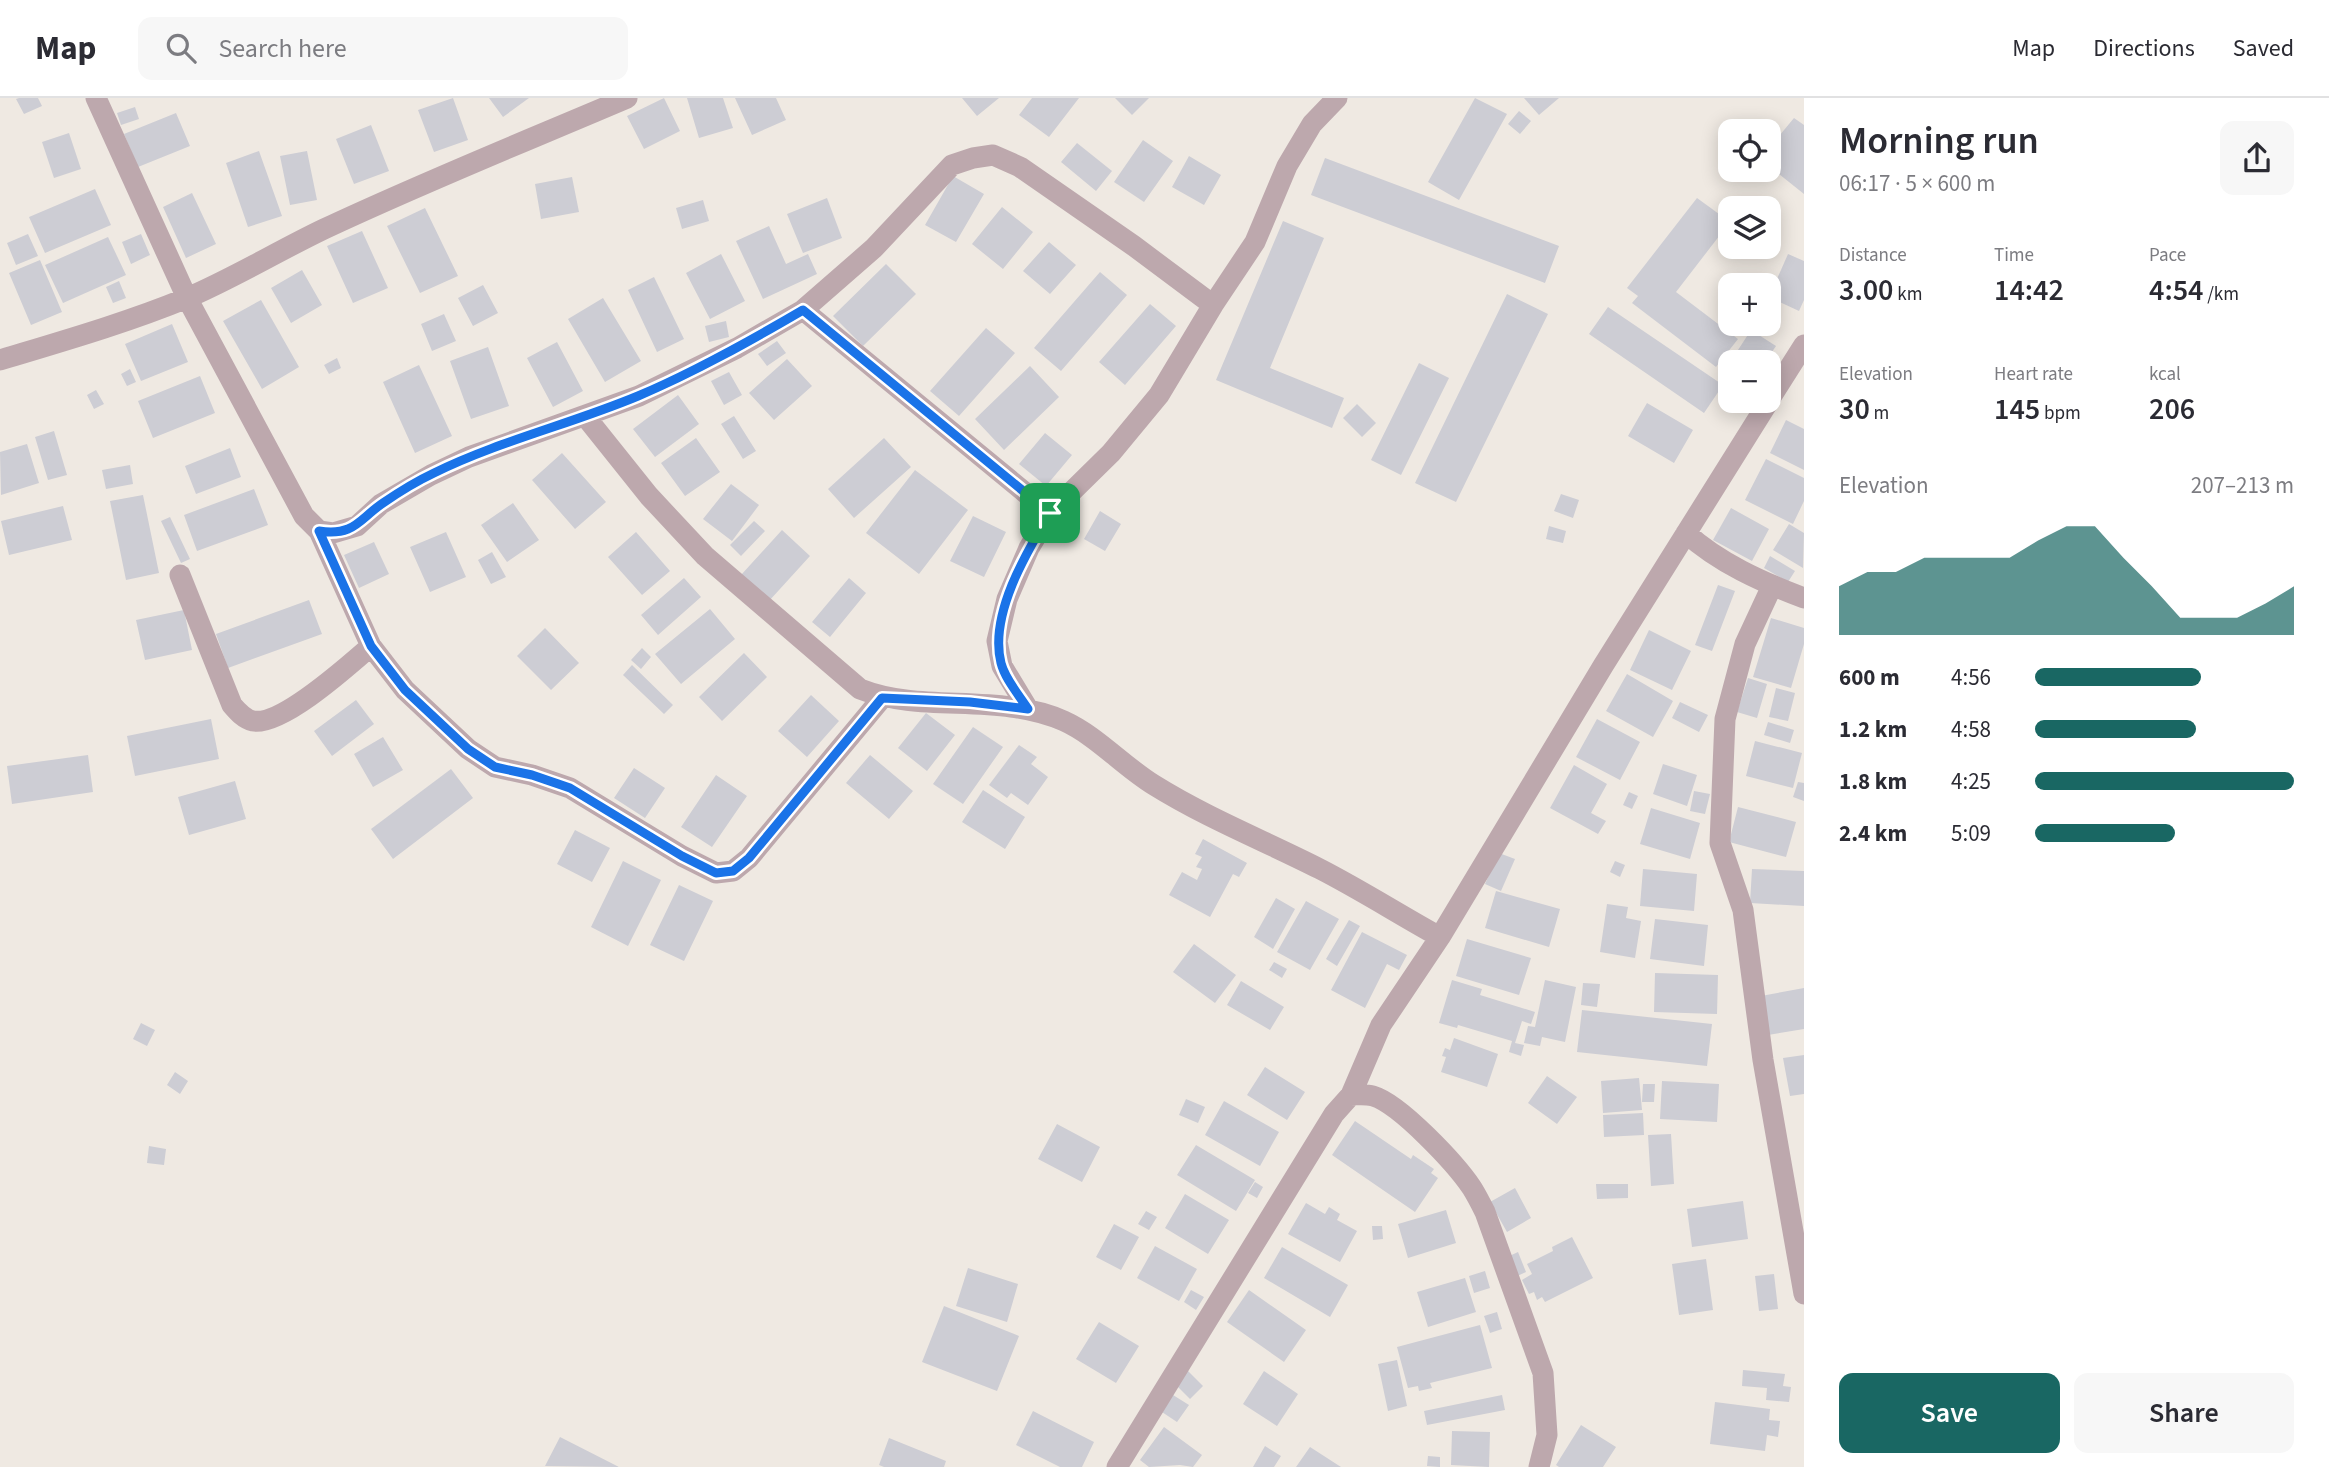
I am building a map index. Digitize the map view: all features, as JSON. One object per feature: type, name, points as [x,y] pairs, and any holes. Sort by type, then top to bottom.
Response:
[{"type":"street","points":[[96,98],[187,298],[304,516],[319,531],[371,646],[405,690],[468,749],[495,767],[532,775],[570,788],[682,856],[716,873],[733,871],[749,858],[882,698]]},
{"type":"street","points":[[0,360],[137,317],[187,298],[242,274],[321,230],[627,98]]},
{"type":"street","points":[[1028,709],[1002,666],[997,641],[1007,598],[1029,548],[1050,513],[1111,453],[1159,395],[1255,242],[1287,166],[1312,124],[1337,98]]},
{"type":"street","points":[[319,531],[333,533],[357,526],[381,504],[430,475],[469,457],[652,390],[737,348],[803,310],[874,248],[952,165],[972,158],[993,155],[1020,167],[1213,305]]},
{"type":"street","points":[[803,310],[1050,513]]},
{"type":"street","points":[[1781,381],[1804,345]]},
{"type":"street","points":[[1117,1467],[1334,1114],[1351,1095],[1381,1025],[1440,937],[1602,666],[1761,413]]},
{"type":"street","points":[[585,416],[649,496],[705,556],[860,689],[882,698],[970,702],[1028,709],[1064,721],[1153,785],[1322,870],[1440,937]]},
{"type":"street","points":[[1686,533],[1772,586],[1804,598]]},
{"type":"street","points":[[180,575],[232,705],[242,716],[253,721],[277,716],[335,678],[371,646]]},
{"type":"street","points":[[1772,586],[1745,644],[1726,719],[1720,843],[1742,910],[1763,1060],[1804,1294]]},
{"type":"street","points":[[1366,1055],[1373,1096]]},
{"type":"street","points":[[1351,1095],[1373,1096],[1399,1113],[1454,1165],[1473,1189],[1485,1212],[1543,1373],[1547,1435],[1539,1467]]},
{"type":"building","points":[[38,98],[42,106],[24,114],[16,99]]},
{"type":"building","points":[[453,98],[468,140],[434,152],[418,110]]},
{"type":"building","points":[[489,98],[529,98],[503,117]]},
{"type":"building","points":[[664,98],[680,131],[644,149],[627,116]]},
{"type":"building","points":[[687,98],[723,98],[733,128],[699,138]]},
{"type":"building","points":[[735,98],[776,98],[786,120],[752,135]]},
{"type":"building","points":[[962,98],[999,98],[977,116]]},
{"type":"building","points":[[1032,98],[1079,98],[1049,137],[1019,115]]},
{"type":"building","points":[[1115,98],[1149,98],[1132,115]]},
{"type":"building","points":[[1475,98],[1507,114],[1459,200],[1428,182]]},
{"type":"building","points":[[1524,98],[1559,98],[1539,115]]},
{"type":"building","points":[[135,107],[139,119],[121,125],[117,113]]},
{"type":"building","points":[[1519,111],[1531,121],[1520,134],[1508,124]]},
{"type":"building","points":[[176,113],[190,146],[138,167],[124,134]]},
{"type":"building","points":[[1794,118],[1804,125],[1804,194],[1781,176],[1781,134]]},
{"type":"building","points":[[371,125],[389,171],[354,184],[336,139]]},
{"type":"building","points":[[69,133],[81,169],[54,178],[42,142]]},
{"type":"building","points":[[1143,140],[1173,161],[1144,202],[1114,182]]},
{"type":"building","points":[[1077,143],[1112,171],[1096,191],[1061,162]]},
{"type":"building","points":[[259,151],[282,216],[248,227],[226,163]]},
{"type":"building","points":[[307,151],[317,200],[290,205],[280,156]]},
{"type":"building","points":[[1189,156],[1221,175],[1204,205],[1172,187]]},
{"type":"building","points":[[1325,158],[1559,246],[1545,283],[1311,195]]},
{"type":"building","points":[[953,176],[984,194],[956,242],[925,225]]},
{"type":"building","points":[[572,177],[579,212],[541,219],[535,184]]},
{"type":"building","points":[[95,189],[111,225],[45,253],[29,217]]},
{"type":"building","points":[[192,193],[216,244],[186,258],[163,207]]},
{"type":"building","points":[[827,198],[842,238],[803,253],[787,214]]},
{"type":"building","points":[[1697,198],[1718,213],[1718,238],[1676,292],[1718,324],[1718,336],[1734,336],[1738,339],[1729,350],[1718,350],[1716,367],[1632,303],[1638,296],[1627,288]]},
{"type":"building","points":[[703,200],[709,221],[682,229],[676,208]]},
{"type":"building","points":[[1002,207],[1033,232],[1003,269],[972,244]]},
{"type":"building","points":[[425,208],[458,276],[420,293],[387,226]]},
{"type":"building","points":[[1283,221],[1324,238],[1270,368],[1344,398],[1332,428],[1216,380]]},
{"type":"building","points":[[769,226],[786,264],[808,254],[817,274],[763,299],[736,241]]},
{"type":"building","points":[[362,231],[388,288],[353,303],[327,246]]},
{"type":"building","points":[[28,234],[38,256],[16,265],[7,243]]},
{"type":"building","points":[[141,234],[150,255],[131,264],[122,242]]},
{"type":"building","points":[[108,237],[126,275],[63,303],[45,265]]},
{"type":"building","points":[[1049,242],[1076,265],[1050,294],[1023,271]]},
{"type":"building","points":[[721,254],[745,301],[710,319],[686,273]]},
{"type":"building","points":[[1788,254],[1804,261],[1804,300],[1799,311],[1781,303],[1780,273]]},
{"type":"building","points":[[40,260],[62,312],[31,325],[9,273]]},
{"type":"building","points":[[886,264],[916,294],[863,346],[833,316]]},
{"type":"building","points":[[302,270],[322,305],[291,323],[271,288]]},
{"type":"building","points":[[1100,272],[1127,295],[1061,371],[1034,348]]},
{"type":"building","points":[[654,277],[684,339],[657,352],[628,290]]},
{"type":"building","points":[[119,281],[126,298],[113,303],[106,287]]},
{"type":"building","points":[[483,285],[498,313],[473,326],[458,298]]},
{"type":"building","points":[[1507,294],[1548,314],[1456,502],[1415,483]]},
{"type":"building","points":[[603,298],[641,361],[605,382],[568,319]]},
{"type":"building","points":[[261,300],[299,367],[262,389],[223,321]]},
{"type":"building","points":[[1150,304],[1176,326],[1125,385],[1099,362]]},
{"type":"building","points":[[1608,307],[1718,382],[1718,392],[1704,413],[1589,334]]},
{"type":"building","points":[[444,314],[456,341],[432,351],[421,324]]},
{"type":"building","points":[[726,321],[729,337],[709,342],[705,326]]},
{"type":"building","points":[[172,324],[188,362],[141,381],[125,344]]},
{"type":"building","points":[[986,328],[1015,353],[959,416],[930,391]]},
{"type":"building","points":[[1747,336],[1760,336],[1776,346],[1773,350],[1738,350]]},
{"type":"building","points":[[777,341],[786,353],[767,366],[758,354]]},
{"type":"building","points":[[557,342],[583,391],[553,407],[527,358]]},
{"type":"building","points":[[488,347],[509,406],[471,419],[450,361]]},
{"type":"building","points":[[337,358],[341,368],[329,374],[324,365]]},
{"type":"building","points":[[787,359],[812,386],[774,420],[749,393]]},
{"type":"building","points":[[1419,363],[1449,378],[1401,475],[1371,460]]},
{"type":"building","points":[[419,365],[452,436],[415,453],[383,382]]},
{"type":"building","points":[[1030,366],[1059,397],[1004,450],[975,419]]},
{"type":"building","points":[[130,369],[136,382],[127,386],[121,374]]},
{"type":"building","points":[[729,372],[742,395],[724,405],[711,381]]},
{"type":"building","points":[[200,376],[215,413],[153,438],[138,401]]},
{"type":"building","points":[[96,390],[104,404],[94,409],[87,395]]},
{"type":"building","points":[[678,395],[699,424],[655,457],[633,429]]},
{"type":"building","points":[[1647,403],[1693,430],[1674,463],[1628,436]]},
{"type":"building","points":[[1357,404],[1376,423],[1362,437],[1343,418]]},
{"type":"building","points":[[734,416],[756,451],[743,459],[721,424]]},
{"type":"building","points":[[1786,420],[1804,429],[1804,470],[1770,453]]},
{"type":"building","points":[[54,431],[67,475],[48,480],[35,437]]},
{"type":"building","points":[[1045,433],[1072,455],[1046,486],[1019,464]]},
{"type":"building","points":[[696,438],[720,472],[685,496],[661,463]]},
{"type":"building","points":[[884,438],[911,467],[854,518],[828,489]]},
{"type":"building","points":[[27,444],[39,483],[1,495],[0,452]]},
{"type":"building","points":[[230,448],[241,477],[196,494],[185,466]]},
{"type":"building","points":[[562,453],[606,502],[575,529],[532,480]]},
{"type":"building","points":[[1766,459],[1804,478],[1804,501],[1793,524],[1745,500]]},
{"type":"building","points":[[130,465],[133,484],[106,489],[102,470]]},
{"type":"building","points":[[915,470],[968,510],[919,574],[866,533]]},
{"type":"building","points":[[731,484],[759,505],[732,541],[703,519]]},
{"type":"building","points":[[254,489],[268,525],[197,551],[184,515]]},
{"type":"building","points":[[1561,494],[1579,500],[1573,518],[1554,511]]},
{"type":"building","points":[[143,495],[159,573],[126,580],[110,501]]},
{"type":"building","points":[[513,503],[539,540],[507,562],[481,525]]},
{"type":"building","points":[[63,506],[72,540],[9,555],[1,521]]},
{"type":"building","points":[[1731,508],[1769,529],[1752,561],[1713,540]]},
{"type":"building","points":[[1100,511],[1121,524],[1105,551],[1084,539]]},
{"type":"building","points":[[973,516],[1006,532],[984,577],[950,561]]},
{"type":"building","points":[[170,517],[190,559],[181,563],[161,521]]},
{"type":"building","points":[[754,521],[765,531],[741,556],[730,545]]},
{"type":"building","points":[[1789,524],[1804,533],[1803,568],[1773,550]]},
{"type":"building","points":[[1549,526],[1566,531],[1563,543],[1546,539]]},
{"type":"building","points":[[782,530],[810,556],[769,601],[741,575]]},
{"type":"building","points":[[446,532],[466,577],[430,592],[410,547]]},
{"type":"building","points":[[636,532],[670,571],[642,595],[608,557]]},
{"type":"building","points":[[374,542],[389,574],[359,588],[344,555]]},
{"type":"building","points":[[492,552],[506,577],[491,584],[478,560]]},
{"type":"building","points":[[1770,556],[1795,571],[1788,582],[1764,568]]},
{"type":"building","points":[[684,578],[701,597],[658,635],[641,615]]},
{"type":"building","points":[[849,578],[866,593],[830,637],[812,622]]},
{"type":"building","points":[[1718,585],[1735,591],[1712,651],[1695,645]]},
{"type":"building","points":[[309,600],[322,634],[228,668],[216,634]]},
{"type":"building","points":[[710,609],[735,639],[681,684],[655,654]]},
{"type":"building","points":[[184,610],[192,650],[145,660],[136,620]]},
{"type":"building","points":[[1771,618],[1804,628],[1804,644],[1791,688],[1753,677]]},
{"type":"building","points":[[545,628],[579,663],[551,690],[517,656]]},
{"type":"building","points":[[1649,630],[1691,651],[1672,690],[1630,670]]},
{"type":"building","points":[[642,648],[651,657],[641,669],[631,660]]},
{"type":"building","points":[[744,653],[767,677],[722,721],[699,697]]},
{"type":"building","points":[[632,665],[673,705],[664,714],[623,675]]},
{"type":"building","points":[[1627,674],[1673,701],[1653,737],[1606,711]]},
{"type":"building","points":[[1748,678],[1767,684],[1757,718],[1737,712]]},
{"type":"building","points":[[1776,688],[1795,693],[1788,721],[1769,717]]},
{"type":"building","points":[[811,695],[839,721],[807,757],[778,731]]},
{"type":"building","points":[[356,700],[374,724],[332,756],[314,731]]},
{"type":"building","points":[[1680,702],[1708,715],[1699,732],[1672,718]]},
{"type":"building","points":[[926,713],[955,735],[927,771],[898,748]]},
{"type":"building","points":[[211,719],[219,759],[135,776],[127,736]]},
{"type":"building","points":[[1597,719],[1640,742],[1620,780],[1576,757]]},
{"type":"building","points":[[1768,722],[1794,730],[1790,743],[1764,735]]},
{"type":"building","points":[[973,727],[1003,747],[963,804],[933,784]]},
{"type":"building","points":[[383,737],[403,770],[373,787],[354,754]]},
{"type":"building","points":[[1755,741],[1802,753],[1793,788],[1746,776]]},
{"type":"building","points":[[1019,745],[1037,757],[1031,764],[1048,777],[1028,805],[1011,793],[1007,798],[989,785]]},
{"type":"building","points":[[88,755],[93,792],[12,804],[7,766]]},
{"type":"building","points":[[870,755],[913,791],[889,819],[846,783]]},
{"type":"building","points":[[1663,764],[1697,775],[1687,806],[1653,794]]},
{"type":"building","points":[[1574,765],[1607,784],[1591,813],[1606,821],[1598,834],[1550,808]]},
{"type":"building","points":[[634,768],[665,788],[645,818],[614,798]]},
{"type":"building","points":[[451,769],[473,798],[393,859],[371,829]]},
{"type":"building","points":[[716,775],[747,796],[712,847],[681,827]]},
{"type":"building","points":[[235,781],[246,819],[189,835],[178,797]]},
{"type":"building","points":[[1798,782],[1804,783],[1804,801],[1793,797]]},
{"type":"building","points":[[983,790],[1025,817],[1005,849],[962,822]]},
{"type":"building","points":[[1694,791],[1710,794],[1705,814],[1690,811]]},
{"type":"building","points":[[1629,792],[1638,796],[1632,809],[1623,805]]},
{"type":"building","points":[[1738,807],[1796,822],[1786,857],[1729,842]]},
{"type":"building","points":[[1651,808],[1700,823],[1690,859],[1640,844]]},
{"type":"building","points":[[575,830],[610,848],[592,882],[557,864]]},
{"type":"building","points":[[1203,839],[1247,863],[1239,877],[1233,874],[1210,917],[1169,895],[1182,872],[1197,880],[1202,869],[1196,867],[1202,857],[1195,854]]},
{"type":"building","points":[[1499,853],[1515,859],[1501,891],[1485,884]]},
{"type":"building","points":[[623,861],[661,880],[628,946],[591,927]]},
{"type":"building","points":[[1615,861],[1625,865],[1620,877],[1610,872]]},
{"type":"building","points":[[1643,869],[1697,874],[1694,911],[1640,906]]},
{"type":"building","points":[[1752,869],[1804,871],[1804,906],[1750,903]]},
{"type":"building","points":[[679,885],[713,901],[684,961],[650,945]]},
{"type":"building","points":[[1496,891],[1560,909],[1549,947],[1485,928]]},
{"type":"building","points":[[1276,898],[1295,909],[1273,949],[1254,937]]},
{"type":"building","points":[[1306,901],[1339,919],[1310,970],[1277,952]]},
{"type":"building","points":[[1607,904],[1628,907],[1626,918],[1641,921],[1635,958],[1600,952]]},
{"type":"building","points":[[1655,919],[1708,925],[1704,966],[1650,959]]},
{"type":"building","points":[[1349,920],[1360,926],[1337,966],[1326,959]]},
{"type":"building","points":[[1362,932],[1407,955],[1399,970],[1387,964],[1365,1008],[1331,990]]},
{"type":"building","points":[[1467,939],[1531,958],[1519,995],[1456,976]]},
{"type":"building","points":[[1194,944],[1236,975],[1215,1003],[1173,972]]},
{"type":"building","points":[[1274,962],[1287,969],[1282,978],[1269,970]]},
{"type":"building","points":[[1655,973],[1718,975],[1717,1014],[1654,1012]]},
{"type":"building","points":[[1452,980],[1482,989],[1480,995],[1535,1012],[1531,1024],[1522,1021],[1515,1043],[1524,1045],[1521,1056],[1509,1052],[1512,1041],[1458,1025],[1457,1028],[1439,1023]]},
{"type":"building","points":[[1545,980],[1576,987],[1565,1042],[1542,1037],[1540,1046],[1524,1043],[1528,1026],[1535,1027]]},
{"type":"building","points":[[1241,981],[1284,1007],[1270,1030],[1227,1005]]},
{"type":"building","points":[[1583,983],[1600,984],[1597,1007],[1581,1005]]},
{"type":"building","points":[[1804,988],[1804,1029],[1768,1035],[1761,996]]},
{"type":"building","points":[[1582,1010],[1712,1024],[1707,1066],[1577,1052]]},
{"type":"building","points":[[141,1023],[155,1030],[147,1046],[133,1039]]},
{"type":"building","points":[[1454,1038],[1498,1054],[1487,1087],[1441,1072],[1446,1057],[1442,1056],[1445,1048],[1450,1050]]},
{"type":"building","points":[[1804,1055],[1804,1094],[1790,1096],[1783,1058]]},
{"type":"building","points":[[1265,1067],[1305,1092],[1287,1120],[1247,1095]]},
{"type":"building","points":[[175,1072],[188,1081],[180,1094],[167,1085]]},
{"type":"building","points":[[1547,1076],[1577,1097],[1557,1124],[1528,1103]]},
{"type":"building","points":[[1639,1078],[1642,1110],[1603,1113],[1601,1081]]},
{"type":"building","points":[[1662,1081],[1719,1084],[1717,1122],[1660,1119]]},
{"type":"building","points":[[1643,1084],[1655,1084],[1654,1102],[1642,1102]]},
{"type":"building","points":[[1186,1099],[1205,1107],[1198,1123],[1179,1115]]},
{"type":"building","points":[[1224,1101],[1279,1132],[1260,1166],[1205,1135]]},
{"type":"building","points":[[1643,1113],[1644,1135],[1604,1137],[1603,1115]]},
{"type":"building","points":[[1355,1121],[1411,1159],[1413,1155],[1434,1169],[1431,1173],[1438,1178],[1415,1212],[1332,1155]]},
{"type":"building","points":[[1057,1124],[1100,1147],[1082,1182],[1038,1159]]},
{"type":"building","points":[[1671,1134],[1674,1184],[1651,1186],[1648,1135]]},
{"type":"building","points":[[1196,1145],[1255,1180],[1236,1211],[1177,1175]]},
{"type":"building","points":[[149,1146],[166,1149],[164,1165],[147,1163]]},
{"type":"building","points":[[1255,1182],[1263,1187],[1257,1198],[1248,1193]]},
{"type":"building","points":[[1596,1184],[1628,1184],[1628,1198],[1597,1199]]},
{"type":"building","points":[[1515,1188],[1531,1218],[1507,1232],[1490,1202]]},
{"type":"building","points":[[1185,1194],[1229,1220],[1208,1254],[1165,1228]]},
{"type":"building","points":[[1743,1201],[1748,1239],[1692,1247],[1687,1209]]},
{"type":"building","points":[[1306,1203],[1325,1214],[1329,1207],[1340,1214],[1337,1220],[1357,1231],[1340,1262],[1288,1234]]},
{"type":"building","points":[[1446,1210],[1456,1243],[1408,1258],[1398,1224]]},
{"type":"building","points":[[1146,1211],[1157,1217],[1149,1230],[1138,1224]]},
{"type":"building","points":[[1114,1224],[1139,1237],[1121,1270],[1096,1257]]},
{"type":"building","points":[[1372,1226],[1382,1226],[1383,1239],[1373,1240]]},
{"type":"building","points":[[1572,1237],[1593,1278],[1545,1302],[1542,1297],[1537,1300],[1534,1292],[1529,1294],[1522,1280],[1532,1274],[1527,1264],[1553,1251],[1552,1247]]},
{"type":"building","points":[[1155,1246],[1197,1269],[1179,1301],[1137,1278]]},
{"type":"building","points":[[1282,1247],[1348,1285],[1330,1317],[1264,1278]]},
{"type":"building","points":[[1518,1252],[1526,1272],[1513,1278],[1503,1259]]},
{"type":"building","points":[[1706,1259],[1713,1310],[1679,1315],[1672,1264]]},
{"type":"building","points":[[968,1268],[1018,1284],[1007,1322],[956,1306]]},
{"type":"building","points":[[1485,1271],[1490,1288],[1474,1293],[1469,1276]]},
{"type":"building","points":[[1774,1274],[1778,1309],[1759,1311],[1755,1276]]},
{"type":"building","points":[[1465,1278],[1476,1312],[1428,1327],[1417,1292]]},
{"type":"building","points":[[1191,1290],[1204,1297],[1196,1310],[1184,1302]]},
{"type":"building","points":[[1249,1290],[1306,1330],[1284,1362],[1227,1322]]},
{"type":"building","points":[[944,1306],[1019,1336],[997,1391],[922,1362]]},
{"type":"building","points":[[1497,1312],[1502,1329],[1490,1333],[1484,1316]]},
{"type":"building","points":[[1099,1322],[1139,1346],[1116,1383],[1076,1359]]},
{"type":"building","points":[[1480,1325],[1492,1368],[1430,1383],[1432,1388],[1419,1391],[1418,1386],[1408,1388],[1397,1347]]},
{"type":"building","points":[[1397,1360],[1407,1406],[1388,1411],[1378,1364]]},
{"type":"building","points":[[1187,1370],[1203,1386],[1190,1399],[1174,1383]]},
{"type":"building","points":[[1743,1370],[1785,1374],[1783,1386],[1791,1387],[1789,1402],[1766,1400],[1767,1388],[1742,1386]]},
{"type":"building","points":[[1264,1371],[1298,1394],[1277,1426],[1243,1404]]},
{"type":"building","points":[[1173,1395],[1189,1405],[1177,1422],[1162,1412]]},
{"type":"building","points":[[1502,1395],[1505,1410],[1427,1425],[1424,1411]]},
{"type":"building","points":[[1715,1402],[1770,1409],[1769,1420],[1780,1421],[1778,1437],[1767,1435],[1765,1451],[1710,1444]]},
{"type":"building","points":[[1033,1411],[1094,1442],[1082,1467],[1060,1467],[1016,1445]]},
{"type":"building","points":[[1581,1425],[1616,1447],[1603,1467],[1559,1467],[1556,1465]]},
{"type":"building","points":[[1164,1427],[1202,1455],[1193,1467],[1149,1467],[1140,1460]]},
{"type":"building","points":[[1452,1431],[1490,1432],[1489,1467],[1451,1465]]},
{"type":"building","points":[[560,1437],[619,1467],[545,1466]]},
{"type":"building","points":[[889,1438],[946,1461],[944,1467],[879,1465]]},
{"type":"building","points":[[1265,1446],[1281,1456],[1274,1467],[1253,1467]]},
{"type":"building","points":[[1310,1447],[1341,1467],[1296,1467]]},
{"type":"building","points":[[1428,1456],[1440,1457],[1440,1467],[1427,1466]]},
{"type":"route","points":[[803,310],[1050,513],[1029,548],[1007,598],[997,641],[1002,666],[1028,709],[970,702],[882,698],[749,858],[733,871],[716,873],[682,856],[570,788],[532,775],[495,767],[468,749],[405,690],[371,646],[319,531],[333,533],[357,526],[381,504],[430,475],[469,457],[639,396],[737,348],[803,310]]}]
